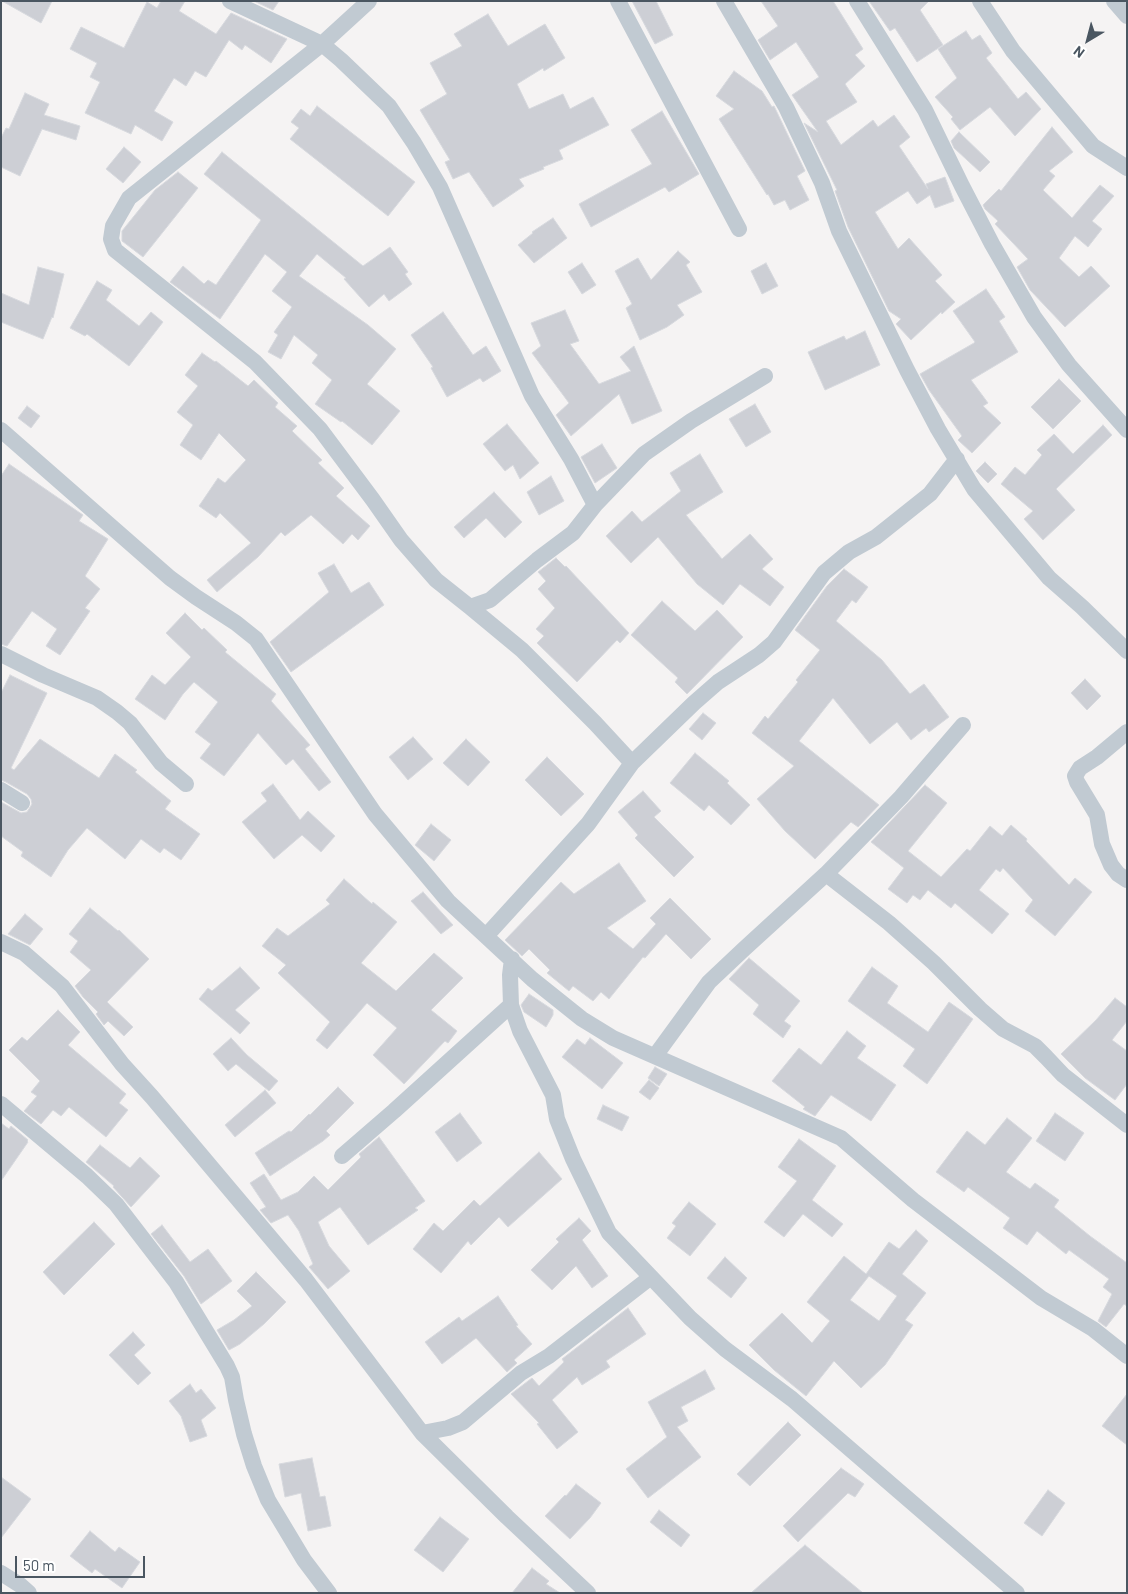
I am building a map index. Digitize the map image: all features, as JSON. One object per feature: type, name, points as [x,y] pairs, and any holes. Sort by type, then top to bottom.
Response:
[{"type":"street","points":[[230,1],[322,44],[389,106],[440,187],[532,396],[571,459],[595,505]]},
{"type":"street","points":[[369,1],[322,44],[129,198],[113,226],[110,239],[115,250],[255,362],[320,429],[374,500],[406,547],[436,580],[522,650],[632,764]]},
{"type":"street","points":[[618,1],[739,229]]},
{"type":"street","points":[[724,1],[786,107],[822,183],[839,231],[907,370],[938,429],[974,489],[1050,578],[1127,651]]},
{"type":"street","points":[[857,1],[925,110],[984,228],[1034,317],[1069,365],[1127,430]]},
{"type":"street","points":[[980,1],[1013,51],[1093,146],[1127,168]]},
{"type":"street","points":[[1114,1],[1127,16]]},
{"type":"street","points":[[470,607],[490,600],[537,560],[573,533],[595,505],[644,454],[692,421],[764,376]]},
{"type":"street","points":[[1,430],[170,578],[256,639],[375,814],[448,901],[532,979],[582,1019],[613,1038],[841,1138],[913,1200],[1041,1298],[1093,1329],[1127,1356]]},
{"type":"street","points":[[486,936],[588,824],[632,764],[718,682],[759,655],[774,642],[824,573],[849,552],[876,538],[930,494],[957,459]]},
{"type":"street","points":[[490,600],[494,626]]},
{"type":"street","points":[[1,654],[42,675],[97,698],[117,712],[130,724],[161,763],[186,784]]},
{"type":"street","points":[[655,1056],[709,982],[826,874],[901,797],[963,725]]},
{"type":"street","points":[[1127,732],[1097,757],[1080,768],[1075,776],[1097,815],[1102,844],[1111,864],[1118,874],[1127,880]]},
{"type":"street","points":[[1,790],[22,803]]},
{"type":"street","points":[[826,874],[890,923],[934,962],[980,1009],[1003,1029],[1034,1046],[1063,1075],[1127,1125]]},
{"type":"street","points":[[1,942],[24,953],[62,986],[122,1064],[306,1280],[422,1433],[588,1593]]},
{"type":"street","points":[[512,959],[510,975],[511,1005],[520,1031],[552,1095],[557,1119],[574,1160],[609,1233],[690,1318],[725,1349],[792,1399],[1017,1593]]},
{"type":"street","points":[[342,1156],[511,1005]]},
{"type":"street","points":[[1,1104],[87,1176],[116,1204],[176,1282],[232,1377],[244,1434],[254,1466],[268,1500],[304,1560],[328,1593]]},
{"type":"street","points":[[422,1433],[448,1428],[463,1422],[521,1373],[549,1356],[651,1277]]},
{"type":"street","points":[[1,1573],[29,1593]]},
{"type":"building","points":[[2,1],[52,1],[41,23]]},
{"type":"building","points":[[161,1],[185,1],[179,11],[216,34],[231,13],[287,39],[271,63],[245,45],[242,50],[229,40],[206,77],[195,71],[186,86],[174,78],[154,111],[173,122],[162,141],[135,125],[131,134],[85,113],[100,82],[90,77],[97,63],[70,49],[81,27],[124,48],[147,2],[157,8]]},
{"type":"building","points":[[254,1],[279,1],[273,10]]},
{"type":"building","points":[[632,1],[656,1],[673,35],[655,44]]},
{"type":"building","points":[[761,1],[833,1],[863,49],[855,55],[865,66],[845,84],[857,102],[826,121],[841,145],[873,120],[878,127],[894,115],[910,137],[899,146],[928,189],[926,184],[945,177],[954,201],[935,208],[930,195],[917,204],[908,191],[875,212],[898,249],[909,238],[942,275],[935,281],[955,302],[942,314],[941,312],[911,340],[896,324],[901,319],[889,311],[848,227],[835,191],[837,190],[804,123],[818,132],[792,95],[819,77],[796,42],[770,60],[758,40],[778,26]]},
{"type":"building","points":[[869,1],[929,1],[920,10],[943,45],[917,62],[895,28],[890,31]]},
{"type":"building","points":[[488,14],[508,46],[545,24],[565,58],[544,71],[543,68],[517,84],[529,109],[563,94],[570,109],[593,97],[609,125],[559,150],[563,159],[519,179],[524,186],[493,207],[469,172],[453,179],[445,162],[450,160],[420,110],[447,94],[430,63],[462,46],[454,34]]},
{"type":"building","points":[[966,31],[972,40],[980,35],[992,53],[986,58],[1018,99],[1026,92],[1041,109],[1015,136],[990,107],[960,130],[951,119],[953,117],[935,97],[957,78],[938,49]]},
{"type":"building","points":[[734,71],[762,91],[772,107],[774,106],[805,171],[797,176],[809,200],[790,210],[785,200],[774,205],[719,119],[734,109],[716,96]]},
{"type":"building","points":[[25,93],[49,104],[44,115],[80,126],[76,140],[42,129],[20,176],[1,167],[1,138],[6,128],[9,129]]},
{"type":"building","points":[[317,106],[415,182],[388,216],[290,139],[299,128],[291,122],[301,109],[310,116]]},
{"type":"building","points":[[662,111],[699,174],[669,192],[665,187],[591,227],[579,204],[652,164],[631,130]]},
{"type":"building","points":[[1052,127],[1073,152],[1049,171],[1055,176],[1043,190],[1072,218],[1100,185],[1114,196],[1092,221],[1102,229],[1088,247],[1075,236],[1059,258],[1079,277],[1091,266],[1110,286],[1065,327],[1030,290],[1017,267],[1028,259],[995,224],[998,221],[983,205],[999,189],[1001,191]]},
{"type":"building","points":[[959,132],[990,162],[980,172],[954,148],[951,141]]},
{"type":"building","points":[[124,147],[141,162],[123,183],[106,169]]},
{"type":"building","points":[[222,152],[363,266],[390,247],[408,272],[405,274],[412,284],[389,301],[384,294],[369,307],[344,279],[346,278],[317,254],[299,276],[368,325],[396,349],[367,384],[400,411],[372,445],[342,421],[315,404],[332,380],[312,363],[318,355],[294,335],[281,359],[268,352],[278,335],[274,332],[292,307],[272,291],[287,272],[265,254],[220,319],[170,282],[183,266],[204,284],[208,280],[216,285],[261,220],[204,174]]},
{"type":"building","points":[[178,172],[198,188],[143,257],[122,241],[122,231],[155,190]]},
{"type":"building","points":[[553,218],[567,238],[534,263],[518,245],[532,232]]},
{"type":"building","points":[[678,251],[690,262],[686,265],[702,292],[677,305],[684,315],[667,327],[640,340],[626,308],[632,304],[615,271],[638,258],[651,280]]},
{"type":"building","points":[[582,263],[596,285],[582,294],[568,272]]},
{"type":"building","points":[[766,263],[778,286],[762,294],[751,271]]},
{"type":"building","points":[[38,267],[64,274],[53,318],[43,339],[1,322],[1,293],[29,305]]},
{"type":"building","points":[[97,281],[112,290],[106,300],[139,326],[151,312],[163,322],[129,366],[87,334],[85,336],[70,328]]},
{"type":"building","points":[[986,289],[1005,317],[999,321],[1018,352],[971,380],[988,403],[983,406],[1001,423],[972,453],[958,440],[962,436],[929,390],[920,374],[975,342],[953,311]]},
{"type":"building","points":[[565,310],[579,341],[570,344],[599,384],[631,371],[620,357],[634,346],[662,411],[632,424],[619,394],[571,436],[556,415],[569,403],[532,353],[541,346],[531,323]]},
{"type":"building","points":[[443,312],[473,355],[486,346],[501,371],[483,382],[480,378],[447,397],[431,368],[433,367],[411,335]]},
{"type":"building","points":[[865,331],[880,365],[825,390],[808,352],[844,336],[846,340]]},
{"type":"building","points":[[202,353],[216,361],[248,386],[254,380],[278,403],[275,407],[297,426],[292,431],[322,460],[318,463],[344,488],[336,496],[370,526],[358,540],[352,534],[343,544],[311,515],[285,536],[281,532],[258,557],[217,592],[207,580],[251,543],[220,513],[216,518],[199,506],[218,478],[225,483],[246,460],[219,433],[201,460],[180,445],[193,425],[177,412],[198,386],[185,375]]},
{"type":"building","points":[[1059,379],[1081,401],[1053,429],[1031,407]]},
{"type":"building","points":[[755,404],[771,432],[746,447],[729,419]]},
{"type":"building","points":[[27,406],[40,416],[31,428],[18,418]]},
{"type":"building","points":[[507,424],[539,463],[520,479],[513,465],[505,471],[483,444]]},
{"type":"building","points":[[1103,425],[1112,435],[1056,489],[1075,510],[1043,540],[1024,519],[1033,511],[1001,484],[1015,467],[1025,475],[1042,455],[1037,450],[1054,434],[1073,454]]},
{"type":"building","points":[[602,444],[617,468],[595,483],[581,457]]},
{"type":"building","points":[[700,454],[723,492],[686,515],[722,559],[750,534],[773,559],[762,569],[784,587],[770,606],[740,584],[723,605],[697,584],[658,537],[631,563],[606,536],[632,511],[642,522],[681,491],[670,473]]},
{"type":"building","points":[[985,462],[997,474],[988,483],[976,471]]},
{"type":"building","points":[[9,464],[83,515],[79,521],[108,539],[85,576],[100,589],[85,608],[90,611],[60,655],[46,646],[57,629],[32,611],[7,646],[1,644],[1,476]]},
{"type":"building","points":[[551,476],[564,501],[539,515],[527,492]]},
{"type":"building","points":[[494,492],[522,522],[505,538],[486,518],[464,538],[454,527]]},
{"type":"building","points":[[556,558],[566,566],[629,633],[620,643],[617,640],[577,682],[537,643],[544,636],[536,629],[555,608],[538,589],[546,581],[538,572]]},
{"type":"building","points":[[334,564],[351,593],[369,582],[384,605],[291,672],[270,642],[329,592],[318,573]]},
{"type":"building","points":[[844,569],[868,587],[856,603],[852,600],[836,621],[882,660],[910,694],[924,684],[949,717],[929,732],[926,728],[911,740],[897,722],[870,744],[833,698],[799,741],[879,805],[858,827],[851,822],[815,859],[785,831],[757,799],[794,766],[752,733],[765,716],[768,719],[798,682],[796,680],[820,650],[795,630],[827,586]]},
{"type":"building","points":[[662,601],[695,631],[717,610],[743,637],[687,694],[675,682],[678,678],[631,635]]},
{"type":"building","points":[[185,613],[202,630],[204,628],[227,650],[225,652],[276,694],[271,701],[310,745],[305,749],[331,782],[319,791],[293,759],[286,765],[258,733],[224,776],[200,758],[211,744],[195,732],[218,702],[194,682],[165,720],[135,699],[152,675],[165,685],[191,657],[166,633]]},
{"type":"building","points":[[10,675],[47,693],[11,768],[14,770],[40,739],[99,778],[115,754],[137,770],[135,772],[171,801],[165,809],[200,834],[181,860],[164,848],[160,853],[141,839],[125,859],[87,828],[68,850],[51,877],[21,856],[23,852],[1,836],[1,802],[21,813],[27,812],[32,804],[27,794],[1,780],[1,693]]},
{"type":"building","points":[[1085,679],[1101,696],[1087,710],[1071,693]]},
{"type":"building","points":[[703,713],[716,723],[702,740],[689,729]]},
{"type":"building","points":[[413,737],[433,759],[408,780],[389,757]]},
{"type":"building","points":[[466,739],[490,762],[468,786],[443,763]]},
{"type":"building","points":[[695,753],[729,781],[727,783],[750,805],[731,825],[709,805],[704,811],[670,783]]},
{"type":"building","points":[[547,757],[584,794],[561,816],[525,780]]},
{"type":"building","points":[[273,784],[300,820],[308,811],[335,836],[321,852],[302,835],[274,859],[242,822],[267,801],[261,793]]},
{"type":"building","points":[[925,785],[947,803],[908,851],[941,877],[967,849],[970,851],[990,826],[1002,836],[1011,825],[1027,839],[1026,841],[1069,885],[1075,878],[1092,892],[1055,936],[1025,911],[1033,900],[1003,868],[1000,872],[996,869],[979,890],[1009,914],[992,934],[955,903],[951,908],[928,890],[920,900],[913,895],[907,903],[888,889],[904,868],[871,842]]},
{"type":"building","points":[[643,791],[661,811],[654,817],[694,857],[674,877],[635,838],[638,835],[618,812]]},
{"type":"building","points":[[431,824],[451,840],[434,861],[415,845]]},
{"type":"building","points":[[619,863],[646,901],[607,928],[633,949],[656,924],[650,918],[670,898],[711,939],[691,959],[666,934],[645,958],[643,957],[609,999],[601,992],[593,1001],[573,986],[569,991],[547,973],[550,970],[529,949],[522,956],[505,940],[561,882],[574,894]]},
{"type":"building","points":[[344,879],[372,904],[373,902],[397,922],[361,963],[396,991],[434,953],[463,978],[431,1010],[457,1031],[448,1043],[445,1041],[404,1084],[373,1055],[397,1028],[367,1003],[327,1049],[316,1040],[330,1022],[278,973],[286,965],[262,946],[277,928],[288,936],[330,904],[326,900]]},
{"type":"building","points":[[423,892],[453,925],[441,934],[411,901]]},
{"type":"building","points":[[90,908],[119,930],[149,959],[107,1002],[133,1027],[124,1036],[108,1021],[104,1025],[96,1014],[98,1012],[75,986],[91,970],[70,952],[78,941],[69,934]]},
{"type":"building","points":[[25,914],[43,929],[30,945],[8,934]]},
{"type":"building","points":[[749,958],[800,1001],[784,1021],[791,1026],[783,1038],[753,1014],[759,1005],[729,979]]},
{"type":"building","points":[[240,967],[260,988],[235,1010],[250,1023],[240,1034],[199,999],[208,988],[212,991]]},
{"type":"building","points":[[872,967],[898,986],[887,1003],[928,1032],[949,1002],[973,1019],[927,1084],[903,1066],[915,1049],[848,1001]]},
{"type":"building","points":[[529,994],[553,1010],[553,1015],[546,1027],[524,1012],[521,1005]]},
{"type":"building","points":[[1115,998],[1127,1007],[1127,1021],[1112,1040],[1127,1051],[1127,1084],[1115,1100],[1085,1078],[1061,1054],[1096,1020]]},
{"type":"building","points":[[58,1010],[80,1032],[68,1045],[126,1094],[119,1103],[128,1110],[106,1137],[69,1107],[61,1116],[53,1110],[41,1124],[24,1111],[37,1096],[31,1092],[40,1081],[9,1050],[22,1037],[27,1041]]},
{"type":"building","points":[[847,1031],[866,1046],[857,1058],[896,1085],[871,1121],[831,1095],[815,1116],[803,1109],[805,1107],[772,1081],[799,1048],[821,1065]]},
{"type":"building","points":[[231,1038],[247,1055],[278,1081],[269,1091],[236,1064],[228,1071],[213,1054]]},
{"type":"building","points":[[590,1038],[623,1063],[602,1089],[562,1057],[577,1039],[585,1045]]},
{"type":"building","points":[[655,1067],[667,1074],[659,1086],[648,1078]]},
{"type":"building","points":[[649,1080],[659,1088],[650,1100],[639,1092]]},
{"type":"building","points":[[338,1087],[354,1103],[326,1131],[330,1135],[270,1176],[255,1153],[289,1131],[291,1132]]},
{"type":"building","points":[[265,1090],[276,1103],[235,1137],[225,1125]]},
{"type":"building","points":[[603,1105],[629,1117],[622,1131],[597,1119]]},
{"type":"building","points":[[460,1113],[482,1143],[457,1162],[435,1132]]},
{"type":"building","points":[[1055,1113],[1084,1133],[1065,1161],[1036,1141]]},
{"type":"building","points":[[1007,1118],[1032,1138],[1006,1172],[1030,1189],[1035,1183],[1059,1200],[1054,1207],[1127,1263],[1127,1306],[1124,1304],[1106,1327],[1098,1321],[1112,1294],[1103,1287],[1109,1279],[1069,1250],[1066,1254],[1037,1231],[1027,1245],[1003,1228],[1010,1218],[968,1187],[964,1192],[936,1172],[967,1131],[985,1145]]},
{"type":"building","points":[[1,1123],[9,1129],[11,1126],[28,1142],[1,1181]]},
{"type":"building","points":[[379,1137],[425,1201],[415,1208],[418,1210],[368,1245],[340,1207],[318,1222],[329,1246],[350,1271],[328,1289],[309,1267],[313,1264],[299,1231],[288,1215],[271,1223],[260,1210],[266,1207],[250,1183],[264,1174],[281,1200],[298,1192],[314,1176],[328,1190],[361,1157],[359,1154]]},
{"type":"building","points":[[799,1139],[836,1166],[812,1200],[843,1224],[832,1237],[803,1214],[784,1237],[764,1222],[797,1181],[778,1167]]},
{"type":"building","points":[[100,1145],[130,1168],[140,1157],[160,1176],[131,1207],[114,1186],[86,1162]]},
{"type":"building","points":[[539,1152],[562,1179],[508,1227],[499,1217],[471,1245],[468,1241],[441,1273],[413,1249],[434,1223],[443,1231],[474,1200],[480,1206]]},
{"type":"building","points":[[689,1202],[716,1224],[690,1256],[667,1238],[676,1226],[672,1223]]},
{"type":"building","points":[[579,1218],[591,1231],[582,1240],[608,1276],[592,1288],[576,1266],[552,1290],[531,1270],[559,1242],[556,1239]]},
{"type":"building","points":[[94,1222],[115,1244],[64,1295],[43,1272]]},
{"type":"building","points":[[162,1225],[190,1262],[208,1249],[232,1281],[201,1304],[184,1276],[151,1234]]},
{"type":"building","points":[[916,1230],[928,1241],[902,1274],[926,1293],[905,1320],[913,1325],[885,1365],[861,1388],[834,1361],[806,1396],[774,1370],[749,1345],[782,1313],[812,1343],[830,1321],[807,1302],[844,1256],[866,1274],[889,1242],[899,1249]],"holes":[[[869,1276],[897,1296],[879,1321],[850,1300]]]},
{"type":"building","points":[[725,1257],[747,1278],[731,1298],[707,1278]]},
{"type":"building","points":[[256,1272],[286,1302],[264,1324],[240,1344],[229,1350],[217,1330],[252,1306],[237,1291]]},
{"type":"building","points":[[498,1296],[518,1325],[516,1326],[532,1344],[514,1360],[517,1363],[507,1372],[476,1338],[442,1364],[425,1342],[459,1317],[462,1321]]},
{"type":"building","points":[[628,1308],[646,1334],[606,1361],[610,1367],[582,1385],[577,1377],[552,1400],[578,1432],[557,1449],[537,1424],[539,1423],[511,1394],[532,1378],[539,1386],[564,1362],[562,1359]]},
{"type":"building","points":[[133,1332],[145,1345],[134,1355],[151,1373],[138,1385],[109,1355]]},
{"type":"building","points":[[705,1370],[715,1389],[681,1407],[688,1421],[677,1427],[701,1457],[648,1498],[626,1469],[667,1437],[648,1402]]},
{"type":"building","points":[[190,1384],[196,1393],[201,1389],[216,1408],[201,1420],[207,1436],[190,1442],[181,1416],[169,1401]]},
{"type":"building","points":[[1127,1394],[1127,1445],[1102,1426]]},
{"type":"building","points":[[788,1422],[801,1435],[750,1486],[737,1474]]},
{"type":"building","points":[[312,1458],[320,1497],[325,1496],[331,1526],[308,1531],[301,1493],[285,1497],[279,1464]]},
{"type":"building","points":[[841,1468],[864,1484],[855,1497],[848,1493],[798,1542],[783,1526]]},
{"type":"building","points":[[1,1477],[31,1499],[1,1538]]},
{"type":"building","points":[[576,1484],[601,1503],[570,1539],[545,1516]]},
{"type":"building","points":[[1048,1490],[1065,1503],[1042,1536],[1024,1523]]},
{"type":"building","points":[[659,1510],[690,1535],[681,1547],[650,1522]]},
{"type":"building","points":[[440,1517],[469,1539],[443,1572],[414,1550]]},
{"type":"building","points":[[90,1531],[115,1552],[119,1547],[140,1562],[122,1588],[95,1569],[92,1573],[70,1556]]},
{"type":"building","points":[[805,1545],[863,1593],[751,1593]]},
{"type":"building","points":[[532,1568],[549,1581],[546,1584],[560,1593],[512,1593]]}]
